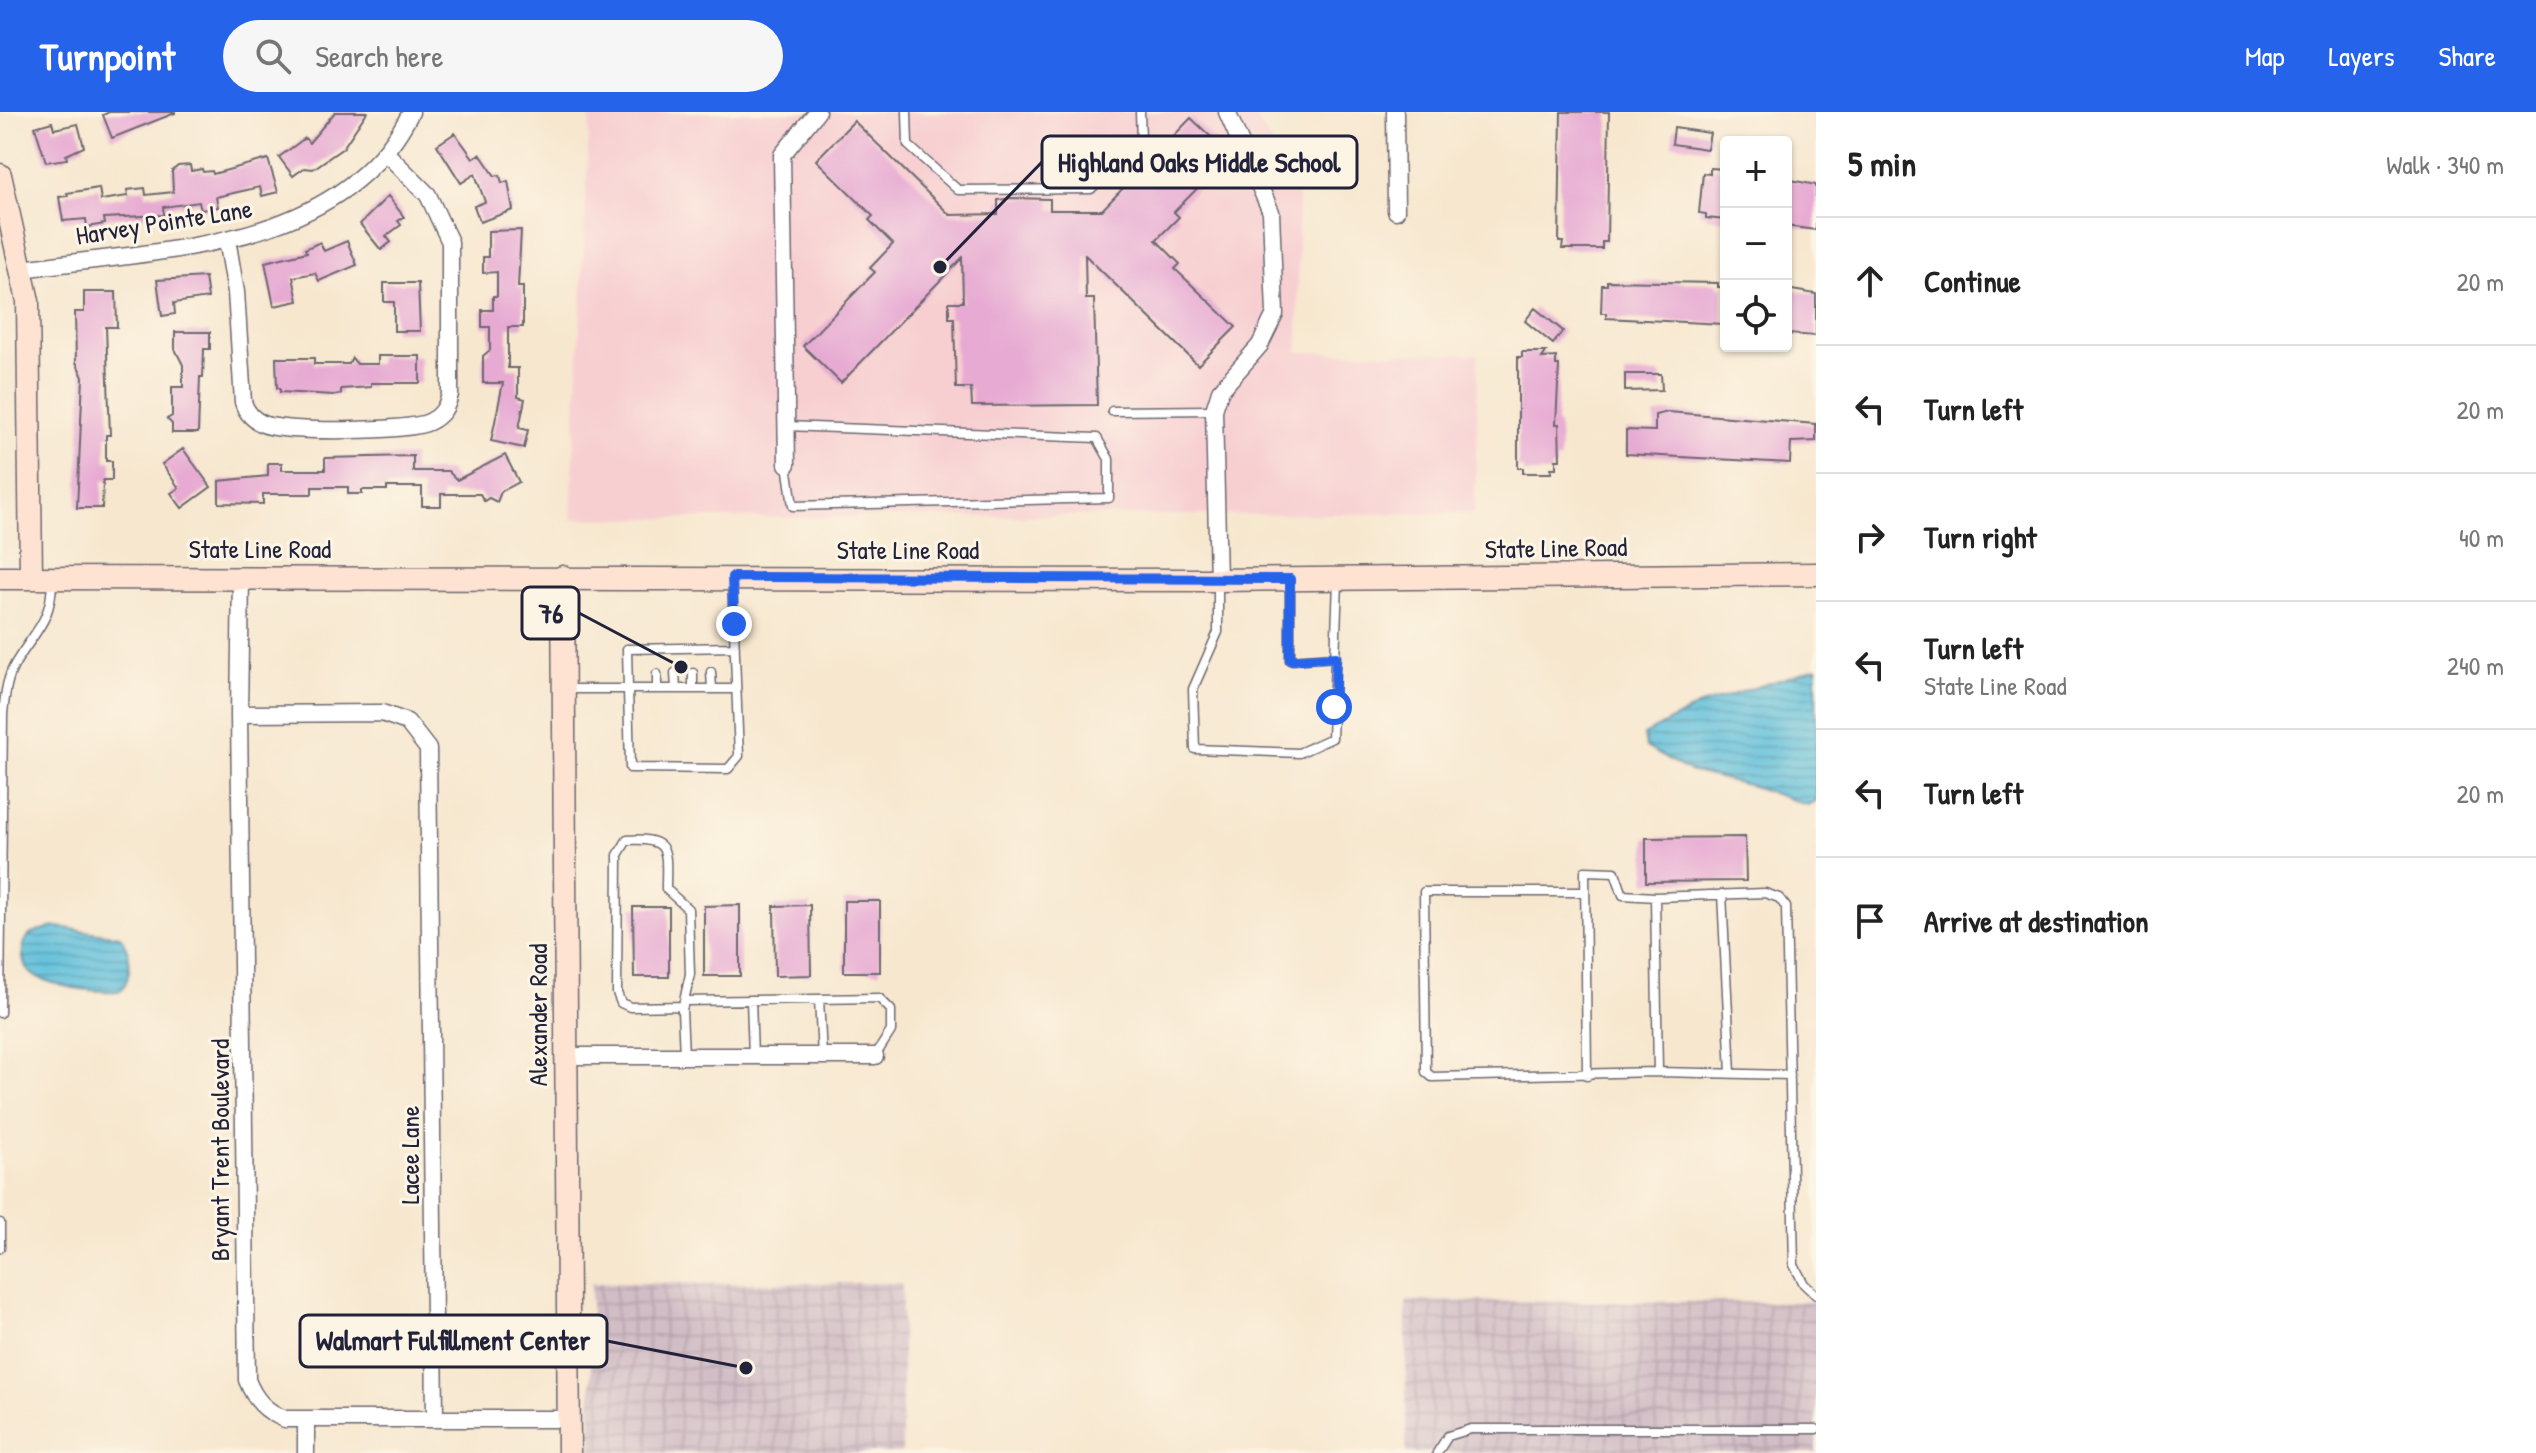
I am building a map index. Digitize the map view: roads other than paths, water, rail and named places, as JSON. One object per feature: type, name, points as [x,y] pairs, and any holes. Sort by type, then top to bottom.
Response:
[{"type":"street","name":"Harvey Pointe Lane","points":[[23,269],[227,239],[294,220],[344,191],[385,152],[411,112]]},
{"type":"street","points":[[787,464],[782,155],[817,112]]},
{"type":"street","points":[[1218,580],[1214,410],[1220,391],[1260,345],[1275,314],[1271,212],[1227,112]]},
{"type":"street","points":[[1395,112],[1396,211]]},
{"type":"street","points":[[227,239],[237,302],[243,402],[250,415],[264,424],[293,429],[415,426],[440,416],[450,394],[450,242],[428,195],[385,152]]},
{"type":"street","points":[[0,175],[23,269],[30,330],[42,578]]},
{"type":"street","name":"State Line Road","points":[[0,578],[1218,580],[1816,574]]},
{"type":"street","name":"Bryant Trent Boulevard","points":[[241,577],[239,714],[247,1380],[257,1400],[271,1414],[285,1419],[569,1419]]},
{"type":"street","name":"Alexander Road","points":[[563,577],[569,1453]]},
{"type":"street","name":"Lacee Lane","points":[[239,714],[382,713],[407,722],[428,749],[435,1418]]},
{"type":"street","points":[[566,1056],[875,1056]]},
{"type":"street","points":[[306,1420],[306,1453]]},
{"type":"lane","points":[[907,112],[908,145],[958,190],[1091,189],[1141,139],[1140,112]]},
{"type":"lane","points":[[1112,411],[1214,410]]},
{"type":"lane","points":[[786,426],[1097,438],[1109,459],[1109,498],[793,506],[787,464]]},
{"type":"lane","points":[[732,577],[735,647],[736,689],[739,756],[728,769],[630,768],[627,649],[656,653],[735,647]]},
{"type":"lane","points":[[0,1013],[3,714],[7,683],[14,665],[52,604],[42,578]]},
{"type":"lane","points":[[1218,580],[1218,632],[1193,689],[1195,749],[1299,753],[1332,738],[1338,578]]},
{"type":"lane","points":[[1290,579],[1290,660],[1336,657]]},
{"type":"lane","points":[[711,672],[712,689]]},
{"type":"lane","points":[[675,673],[676,689]]},
{"type":"lane","points":[[693,673],[693,689]]},
{"type":"lane","points":[[657,674],[657,689]]},
{"type":"lane","points":[[564,689],[736,689]]},
{"type":"lane","points":[[684,1056],[683,1004],[690,974],[688,909],[666,889],[666,850],[661,843],[648,838],[627,840],[618,855],[617,993],[621,1003],[630,1007],[683,1004],[751,1000],[879,998],[891,1010],[891,1031],[875,1056]]},
{"type":"lane","points":[[1587,1076],[1585,871],[1615,872],[1623,895],[1655,897],[1765,893],[1779,898],[1786,907],[1794,1265],[1804,1284],[1816,1295]]},
{"type":"lane","points":[[1584,892],[1424,892],[1426,1072],[1432,1077],[1587,1076],[1658,1072],[1790,1075]]},
{"type":"lane","points":[[1722,894],[1731,1073]]},
{"type":"lane","points":[[1655,897],[1658,1072]]},
{"type":"lane","points":[[819,999],[822,1056]]},
{"type":"lane","points":[[751,1000],[753,1056]]},
{"type":"lane","points":[[0,1223],[0,1248]]},
{"type":"lane","points":[[1437,1453],[1448,1436],[1471,1429],[1816,1429]]},
{"type":"water","points":[[1816,668],[1816,801],[1807,805],[1752,786],[1689,771],[1646,747],[1644,735],[1698,706]]},
{"type":"water","points":[[56,927],[120,936],[130,963],[121,991],[67,987],[31,973],[25,965],[23,954],[27,938],[36,932]]},
{"type":"place","name":"Highland Oaks Middle School","points":[[940,267]]},
{"type":"place","name":"76","points":[[681,667]]},
{"type":"place","name":"Walmart Fulfillment Center","points":[[746,1368]]}]
